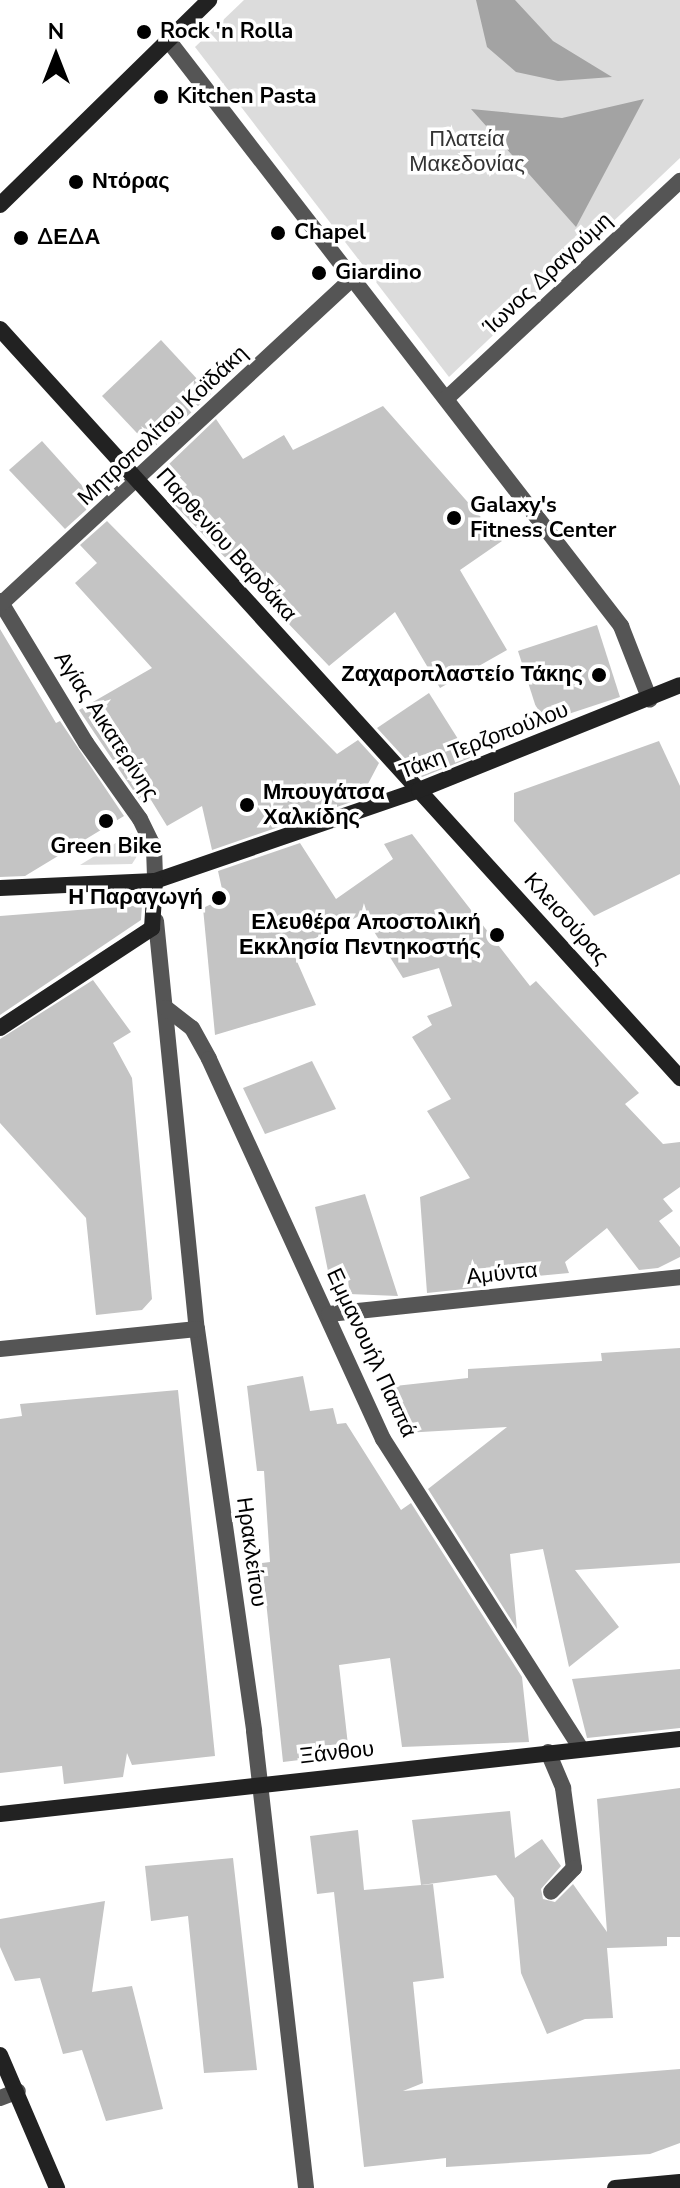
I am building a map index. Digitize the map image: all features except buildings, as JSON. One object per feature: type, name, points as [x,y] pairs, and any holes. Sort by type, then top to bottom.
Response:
[{"type":"main road","points":[[0,205],[209,0]]},
{"type":"main road","name":"Παρθενίου Βαρδάκα","points":[[0,329],[419,790]]},
{"type":"main road","name":"Τάκη Τερζοπούλου","points":[[0,888],[155,881],[419,790],[650,700],[680,685]]},
{"type":"main road","name":"Κλεισούρας","points":[[419,790],[680,1078]]},
{"type":"main road","points":[[0,1028],[156,921],[155,881]]},
{"type":"main road","name":"Ξάνθου","points":[[0,1814],[680,1739]]},
{"type":"main road","points":[[0,2055],[57,2188]]},
{"type":"main road","points":[[615,2188],[680,2182]]},
{"type":"street","points":[[168,40],[621,626],[650,700]]},
{"type":"street","name":"Ίωνος Δραγούμη","points":[[446,399],[680,181]]},
{"type":"street","name":"Μητροπολίτου Κοϊδάκη","points":[[1,602],[353,278]]},
{"type":"street","name":"Αγίας Αικατερίνης","points":[[1,602],[86,743],[140,819],[154,848],[155,881]]},
{"type":"street","name":"Ηρακλείτου","points":[[156,921],[197,1329],[259,1784],[306,2188]]},
{"type":"street","name":"Εμμανουήλ Παππά","points":[[166,1008],[192,1028],[209,1059],[329,1314],[383,1439],[581,1749]]},
{"type":"street","name":"Αμύντα","points":[[329,1314],[680,1277]]},
{"type":"street","points":[[0,1349],[197,1329]]},
{"type":"street","points":[[548,1752],[563,1788],[574,1868],[551,1892]]},
{"type":"street","points":[[0,2098],[18,2091]]},
{"type":"green space","name":"Πλατεία Μακεδονίας","points":[[244,0],[680,0],[680,158],[449,377],[195,47]]},
{"type":"green space","points":[[132,833],[139,853],[132,864],[80,865]]},
{"type":"shaded area","points":[[476,0],[515,0],[553,41],[612,77],[558,81],[516,72],[487,47]]},
{"type":"shaded area","points":[[644,99],[576,227],[471,109],[562,118]]},
{"type":"place","name":"Rock 'n Rolla","points":[[144,32]]},
{"type":"place","name":"Kitchen Pasta","points":[[161,97]]},
{"type":"place","name":"Ντόρας","points":[[76,182]]},
{"type":"place","name":"Chapel","points":[[278,233]]},
{"type":"place","name":"ΔΕΔΑ","points":[[21,238]]},
{"type":"place","name":"Giardino","points":[[319,273]]},
{"type":"place","name":"Galaxy's Fitness Center","points":[[454,518]]},
{"type":"place","name":"Ζαχαροπλαστείο Τάκης","points":[[599,675]]},
{"type":"place","name":"Μπουγάτσα Χαλκίδης","points":[[247,805]]},
{"type":"place","name":"Green Bike","points":[[106,821]]},
{"type":"place","name":"Η Παραγωγή","points":[[219,898]]},
{"type":"place","name":"Ελευθέρα Αποστολική Εκκλησία Πεντηκοστής","points":[[497,935]]}]
